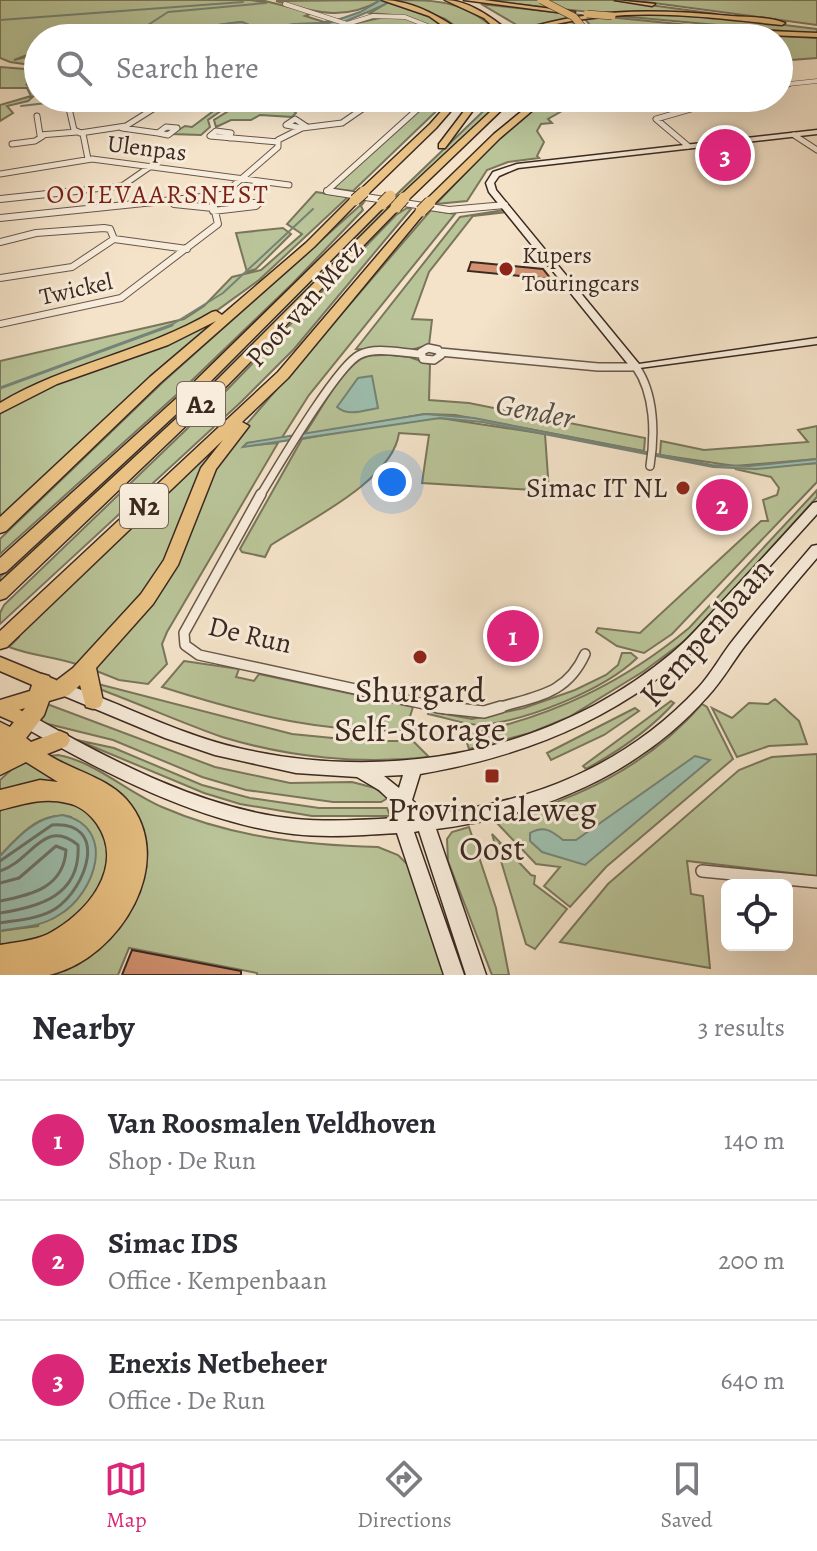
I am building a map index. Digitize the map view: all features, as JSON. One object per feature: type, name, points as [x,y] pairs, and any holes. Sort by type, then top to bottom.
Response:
[{"type":"highway","points":[[385,0],[445,24]]},
{"type":"highway","points":[[448,0],[481,14],[494,24]]},
{"type":"highway","points":[[464,0],[700,24]]},
{"type":"highway","points":[[464,0],[491,12],[507,24]]},
{"type":"highway","points":[[541,0],[578,19],[582,24]]},
{"type":"highway","points":[[618,0],[789,24]]},
{"type":"highway","points":[[547,24],[627,13],[696,14],[782,23]]},
{"type":"highway","points":[[793,25],[817,28]]},
{"type":"highway","points":[[793,32],[817,35]]},
{"type":"highway","points":[[793,33],[799,33]]},
{"type":"highway","name":"Poot van Metz","points":[[0,527],[155,380],[359,196],[445,112]]},
{"type":"highway","points":[[442,146],[468,112]]},
{"type":"highway","name":"Poot van Metz","points":[[0,593],[222,384],[442,146],[479,112]]},
{"type":"highway","name":"Poot van Metz","points":[[0,568],[393,201],[494,112]]},
{"type":"highway","name":"Poot van Metz","points":[[2,639],[283,375],[428,207],[524,112]]},
{"type":"highway","points":[[0,409],[39,386],[159,345],[258,290]]},
{"type":"highway","name":"N2","points":[[62,689],[147,599],[172,561],[209,468],[283,375]]},
{"type":"highway","points":[[86,667],[93,701]]},
{"type":"highway","points":[[0,766],[10,744],[27,721],[41,689]]},
{"type":"highway","points":[[0,708],[41,689],[62,689]]},
{"type":"highway","points":[[10,744],[60,740]]},
{"type":"highway","points":[[0,973],[55,959],[89,940],[118,911],[136,866],[135,834],[117,805],[105,795],[10,744]]},
{"type":"highway","points":[[0,800],[39,789],[82,799],[112,822],[118,836],[120,855],[112,890],[95,917],[57,943],[38,951],[0,958]]},
{"type":"main road","points":[[0,664],[41,689]]},
{"type":"main road","points":[[0,708],[27,721]]},
{"type":"street","points":[[285,4],[345,24],[373,16],[405,17],[423,24]]},
{"type":"street","points":[[793,84],[817,81]]},
{"type":"street","points":[[71,112],[88,159]]},
{"type":"street","points":[[121,128],[146,112]]},
{"type":"street","name":"Twickel","points":[[0,324],[121,298],[218,224],[213,207],[222,195],[278,147],[278,142],[305,128],[342,123],[355,112]]},
{"type":"street","points":[[414,112],[327,191],[463,210],[505,205]]},
{"type":"street","points":[[680,112],[656,119],[688,146]]},
{"type":"street","points":[[37,116],[40,135],[43,136]]},
{"type":"street","points":[[12,144],[35,141],[43,136],[121,128],[157,134]]},
{"type":"street","points":[[651,458],[644,374],[492,190],[490,181],[496,174],[511,167],[817,132]]},
{"type":"street","points":[[794,135],[817,150]]},
{"type":"street","points":[[229,138],[278,142]]},
{"type":"street","name":"Ulenpas","points":[[0,174],[88,159],[289,185]]},
{"type":"street","points":[[0,199],[122,186],[151,166]]},
{"type":"street","points":[[0,218],[222,195]]},
{"type":"street","points":[[174,204],[213,207],[256,206],[259,203],[213,207]]},
{"type":"street","points":[[0,242],[36,233],[104,228],[110,229],[114,239]]},
{"type":"street","points":[[0,278],[72,267],[114,239],[187,249]]},
{"type":"street","name":"De Run","points":[[585,654],[576,674],[559,689],[484,712],[457,711],[199,655],[189,649],[183,640],[184,633],[290,448],[319,403],[355,358],[372,352],[420,354],[423,359],[434,360],[439,358],[440,352],[454,351],[598,367],[636,367],[817,341]]},
{"type":"street","name":"Kempenbaan","points":[[62,689],[198,743],[238,755],[316,769],[360,771],[423,767],[472,758],[530,742],[594,714],[674,660],[817,506]]},
{"type":"street","name":"Kempenbaan","points":[[27,721],[88,756],[166,791],[275,824],[316,828],[403,825],[492,812],[599,775],[659,734],[713,680],[738,644],[817,549]]},
{"type":"street","points":[[423,767],[403,802],[403,825],[454,975]]},
{"type":"street","points":[[360,771],[385,785],[425,823],[476,975]]},
{"type":"street","points":[[702,871],[817,882]]},
{"type":"shaded area","points":[[0,0],[251,0],[267,3],[257,0],[261,0],[313,13],[305,16],[324,22],[345,18],[329,23],[296,24],[24,24],[24,56],[14,60],[24,58],[24,64],[0,58]]},
{"type":"shaded area","points":[[381,0],[342,13],[317,11],[276,1]]},
{"type":"shaded area","points":[[391,0],[452,4],[489,24],[452,24]]},
{"type":"shaded area","points":[[477,0],[612,0],[717,14],[599,13]]},
{"type":"shaded area","points":[[627,0],[817,0],[817,25],[654,3]]},
{"type":"shaded area","points":[[389,2],[443,24],[424,24],[405,16],[419,24],[352,24],[393,15],[370,13]]},
{"type":"shaded area","points":[[481,4],[582,15],[540,24],[515,24]]},
{"type":"shaded area","points":[[619,16],[719,17],[776,24],[707,24]]},
{"type":"shaded area","points":[[608,17],[679,24],[589,24],[584,18]]},
{"type":"shaded area","points":[[793,26],[817,29],[817,34],[793,32]]},
{"type":"shaded area","points":[[793,37],[817,38],[817,58],[793,60]]},
{"type":"shaded area","points":[[0,67],[24,69],[24,88],[0,88]]},
{"type":"shaded area","points":[[24,98],[24,102],[7,106],[13,113],[0,121],[0,105]]},
{"type":"shaded area","points":[[212,112],[219,112],[208,120],[210,127],[201,135],[172,134],[185,126],[192,127]]},
{"type":"shaded area","points":[[227,112],[296,113],[292,117],[260,115],[251,120],[231,120],[216,127],[214,120]]},
{"type":"shaded area","points":[[417,112],[435,112],[353,191],[336,189],[335,186]]},
{"type":"shaded area","points":[[482,112],[491,112],[400,197],[395,196]]},
{"type":"shaded area","points":[[531,112],[560,112],[548,119],[552,123],[541,124],[537,131],[544,142],[537,156],[539,158],[508,162],[487,170],[467,201],[436,204],[494,143]]},
{"type":"shaded area","points":[[316,192],[348,197],[259,280],[205,319],[0,406],[0,361],[184,319],[204,306],[232,277],[261,270],[302,234],[287,224]]},
{"type":"shaded area","points":[[365,201],[361,206],[363,210],[293,283],[184,388],[0,554],[0,539],[163,382]]},
{"type":"shaded area","points":[[387,205],[391,206],[261,339],[0,584],[0,577],[200,390]]},
{"type":"shaded area","points":[[407,208],[411,209],[294,349],[241,402],[0,624],[4,605],[220,397],[396,215]]},
{"type":"shaded area","points":[[431,210],[455,214],[309,395],[281,439],[244,446],[278,443],[167,632],[162,644],[167,664],[148,684],[119,680],[94,670],[152,600],[211,474],[233,440]]},
{"type":"shaded area","points":[[504,210],[508,212],[473,216],[429,272],[412,319],[432,320],[429,345],[407,351],[356,349],[460,217]]},
{"type":"shaded area","points":[[283,228],[291,234],[256,269],[247,272],[236,233]]},
{"type":"shaded area","points":[[220,316],[0,521],[0,412],[24,396]]},
{"type":"shaded area","points":[[390,355],[430,364],[429,400],[469,403],[645,438],[644,451],[455,415],[425,414],[304,435],[350,368],[365,357]]},
{"type":"shaded area","points":[[245,418],[221,452],[156,576],[79,665],[9,647],[19,637],[17,635]]},
{"type":"shaded area","points":[[440,418],[545,434],[549,491],[422,483],[429,435],[399,433],[382,467],[366,482],[327,511],[271,545],[265,557],[240,549],[302,439],[406,420]]},
{"type":"shaded area","points":[[817,426],[817,459],[735,466],[660,455],[661,441],[704,450],[808,442],[798,430]]},
{"type":"shaded area","points":[[817,463],[817,482],[672,634],[644,653],[617,646],[596,632],[598,628],[640,633],[761,521],[768,521],[763,500],[777,495],[779,488],[771,477],[735,469]]},
{"type":"shaded area","points":[[817,490],[817,497],[691,636],[644,671],[569,717],[530,733],[469,749],[469,734],[530,718],[586,695],[664,648],[689,628]]},
{"type":"shaded area","points":[[622,653],[631,653],[637,658],[586,692],[521,717],[477,725],[428,714],[429,711],[472,719],[524,708],[606,675],[618,665]]},
{"type":"shaded area","points":[[184,661],[239,669],[236,677],[254,681],[259,674],[413,707],[407,726],[427,725],[427,729],[359,730],[293,722],[162,687]]},
{"type":"shaded area","points":[[98,684],[292,734],[363,741],[413,741],[429,757],[377,760],[325,758],[273,750],[207,732],[102,690]]},
{"type":"shaded area","points":[[775,699],[799,721],[807,744],[769,746],[737,757],[712,708],[732,718],[749,703],[768,704]]},
{"type":"shaded area","points":[[671,701],[674,703],[633,740],[586,769],[583,766]]},
{"type":"shaded area","points":[[47,704],[215,767],[290,783],[352,782],[375,788],[388,798],[381,802],[333,802],[246,790],[202,777],[113,740],[44,723],[38,720]]},
{"type":"shaded area","points":[[702,704],[707,707],[733,759],[606,867],[570,907],[544,886],[560,867],[536,864],[496,822],[554,803],[608,778],[658,746]]},
{"type":"shaded area","points":[[635,708],[639,711],[604,735],[551,760],[547,753]]},
{"type":"shaded area","points":[[77,740],[114,748],[202,785],[250,798],[319,808],[387,808],[390,816],[312,816],[240,804],[204,793]]},
{"type":"shaded area","points":[[817,754],[817,876],[687,861],[691,894],[703,896],[710,968],[560,942],[608,884],[739,770],[772,757]]},
{"type":"shaded area","points":[[58,755],[85,764],[162,807],[214,826],[268,838],[378,847],[398,855],[408,865],[449,975],[257,975],[129,948],[118,975],[17,975],[140,877],[48,756]]},
{"type":"shaded area","points":[[32,760],[102,799],[112,808],[130,837],[132,857],[128,878],[119,898],[89,933],[54,956],[0,967],[0,964],[53,952],[90,929],[107,911],[126,869],[127,848],[120,828],[106,810],[83,795],[42,786],[21,788],[0,795],[0,780],[13,768]]},
{"type":"shaded area","points":[[49,795],[93,812],[115,858],[77,925],[0,954],[0,931],[38,926],[71,817],[50,817],[40,821],[0,856],[0,805]]},
{"type":"shaded area","points":[[469,827],[496,908],[509,975],[492,975],[448,861],[447,839],[452,832]]},
{"type":"shaded area","points":[[492,834],[535,876],[534,884],[567,909],[535,949],[526,944],[501,861],[505,859],[500,844],[495,844]]},
{"type":"water","points":[[381,0],[392,0],[342,24],[296,24],[329,23],[360,12]]},
{"type":"water","points":[[372,376],[378,408],[351,412],[337,407],[358,378]]},
{"type":"water","points":[[425,414],[474,418],[712,465],[749,466],[817,459],[817,463],[756,469],[713,467],[482,422],[440,418],[243,447],[247,443]]},
{"type":"water","points":[[695,756],[710,760],[585,865],[542,852],[530,841],[530,833],[544,829],[563,840],[576,840]]},
{"type":"water","points":[[63,815],[80,822],[91,833],[95,862],[91,878],[72,905],[59,915],[38,924],[0,931],[0,856],[20,835],[36,824]]},
{"type":"building","name":"Kupers Touringcars","points":[[471,262],[543,269],[551,279],[468,271]]},
{"type":"building","points":[[132,950],[241,971],[241,975],[122,975]]},
{"type":"waterway","points":[[0,20],[243,2]]},
{"type":"waterway","points":[[150,24],[168,12],[266,3]]},
{"type":"waterway","points":[[170,326],[223,293],[313,209]]},
{"type":"waterway","points":[[0,388],[170,326]]},
{"type":"place","name":"Enexis Netbeheer","points":[[725,155]]},
{"type":"place","name":"Kupers Touringcars","points":[[506,269]]},
{"type":"place","name":"Simac IT NL","points":[[683,488]]},
{"type":"place","name":"Simac IDS","points":[[722,505]]},
{"type":"place","name":"Van Roosmalen Veldhoven","points":[[513,636]]},
{"type":"place","name":"Shurgard Self-Storage","points":[[420,657]]},
{"type":"place","name":"Provincialeweg Oost","points":[[492,776]]},
{"type":"district","name":"OOIEVAARSNEST","points":[[158,194]]},
{"type":"water label","name":"Gender","points":[[535,411]]}]
